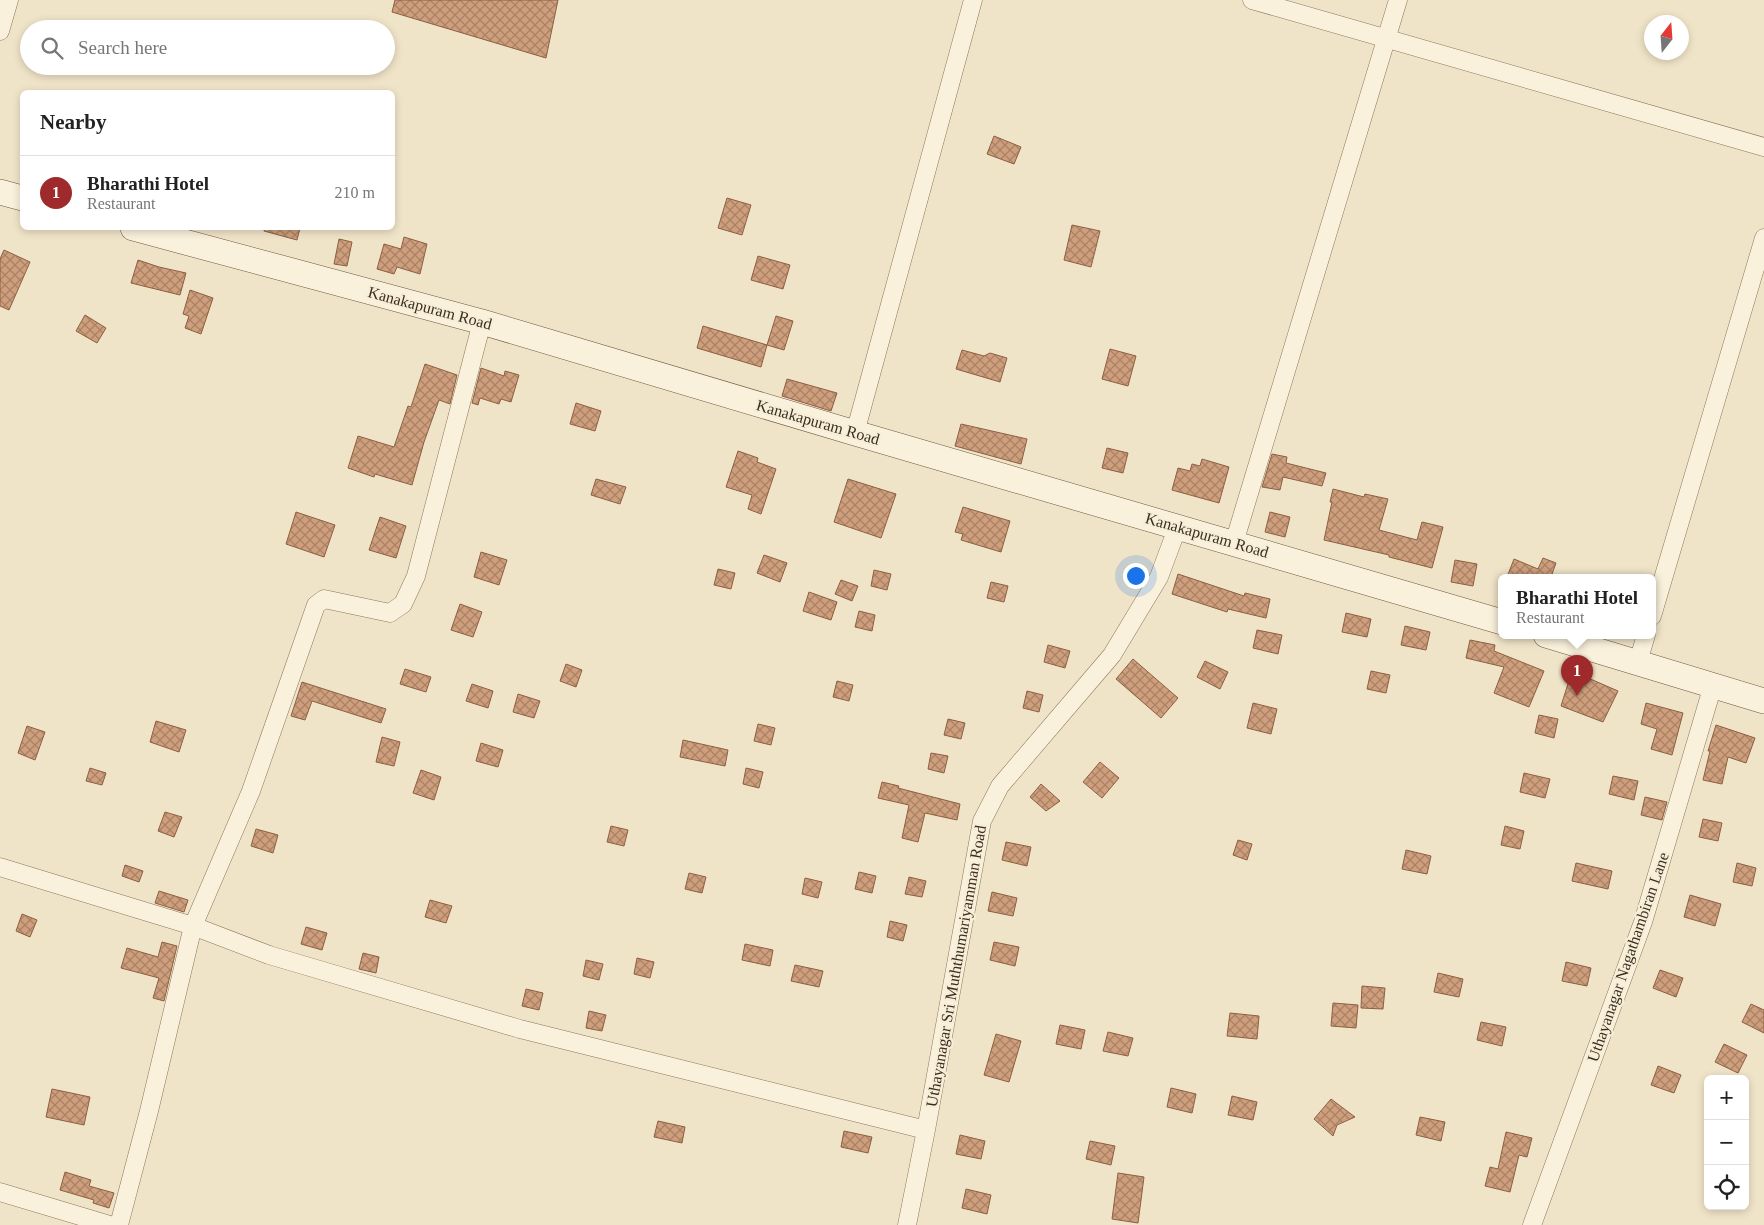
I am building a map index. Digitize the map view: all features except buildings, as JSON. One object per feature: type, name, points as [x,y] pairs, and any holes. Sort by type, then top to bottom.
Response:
[{"type":"street","points":[[0,31],[9,0]]},
{"type":"street","points":[[855,433],[974,0]]},
{"type":"street","points":[[1252,0],[1764,147]]},
{"type":"street","points":[[1234,542],[1398,0]]},
{"type":"street","points":[[0,192],[20,197]]},
{"type":"street","name":"Kanakapuram Road","points":[[140,230],[482,322],[1498,621]]},
{"type":"street","points":[[1656,602],[1764,238]]},
{"type":"street","points":[[118,1225],[149,1111],[193,926],[251,791],[316,605],[324,599],[390,613],[402,604],[416,576],[482,322]]},
{"type":"street","name":"Uthayanagar Sri Muththumariyamman Road","points":[[907,1225],[982,821],[1000,786],[1112,656],[1159,577],[1178,526]]},
{"type":"street","points":[[1560,639],[1764,701]]},
{"type":"street","points":[[1638,662],[1645,639]]},
{"type":"street","name":"Uthayanagar Nagathambiran Lane","points":[[1532,1225],[1643,922],[1713,685]]},
{"type":"street","points":[[0,867],[193,926],[269,955],[520,1029],[926,1130]]},
{"type":"street","points":[[0,1192],[110,1225]]},
{"type":"place","name":"Bharathi Hotel","points":[[1577,696]]}]
